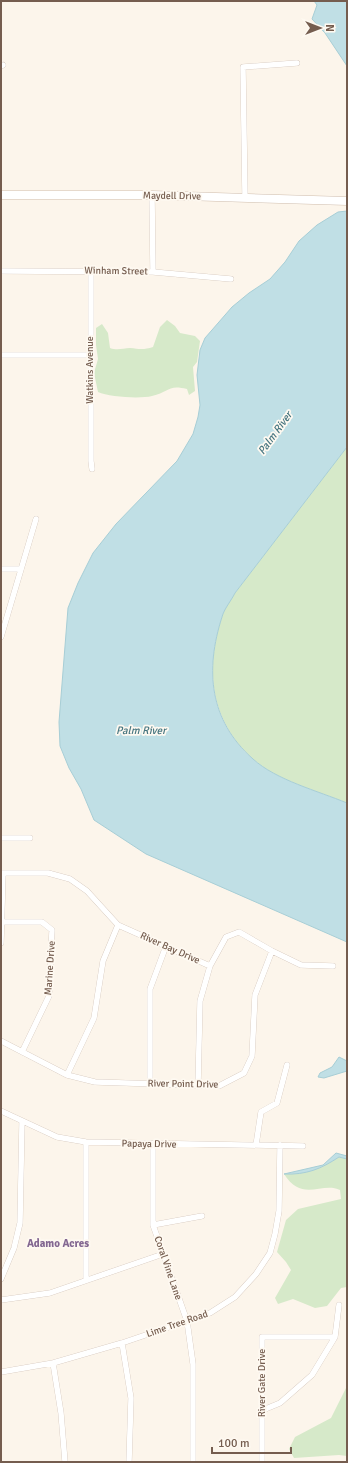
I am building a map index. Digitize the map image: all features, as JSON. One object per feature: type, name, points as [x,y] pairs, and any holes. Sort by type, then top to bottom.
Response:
[{"type":"street","points":[[245,197],[243,67],[297,63]]},
{"type":"street","name":"Maydell Drive","points":[[1,195],[152,195],[345,201]]},
{"type":"street","points":[[152,195],[153,272]]},
{"type":"street","name":"Winham Street","points":[[1,271],[153,272],[231,279]]},
{"type":"street","name":"Watkins Avenue","points":[[91,271],[90,355],[92,469]]},
{"type":"street","points":[[1,355],[90,355]]},
{"type":"street","points":[[1,637],[36,519]]},
{"type":"street","points":[[1,569],[20,569]]},
{"type":"street","points":[[1,838],[30,838]]},
{"type":"street","points":[[1,943],[2,873]]},
{"type":"street","name":"River Bay Drive","points":[[2,873],[48,873],[70,879],[87,891],[118,925],[210,966],[226,937],[239,932],[272,951],[301,965],[333,966]]},
{"type":"street","name":"Marine Drive","points":[[2,922],[42,922],[52,930],[49,996],[22,1052]]},
{"type":"street","points":[[67,1075],[94,1018],[103,961],[118,925]]},
{"type":"street","points":[[150,1084],[150,989],[166,946]]},
{"type":"street","name":"River Point Drive","points":[[1,1042],[67,1075],[95,1082],[219,1086],[244,1072],[252,1056],[255,995],[272,951]]},
{"type":"street","points":[[198,1086],[200,1001],[210,966]]},
{"type":"street","points":[[256,1145],[261,1112],[277,1103],[287,1065]]},
{"type":"street","name":"Papaya Drive","points":[[1,1111],[57,1137],[86,1142],[153,1145],[303,1146]]},
{"type":"street","points":[[1,1279],[14,1248],[20,1222],[22,1122]]},
{"type":"street","points":[[86,1142],[86,1280]]},
{"type":"street","name":"Coral Vine Lane","points":[[153,1145],[153,1224],[187,1321],[193,1364],[193,1462]]},
{"type":"street","name":"Lime Tree Road","points":[[1,1372],[53,1363],[122,1343],[210,1313],[235,1297],[256,1274],[270,1253],[279,1211],[280,1145]]},
{"type":"street","points":[[153,1224],[202,1216]]},
{"type":"street","points":[[1,1300],[50,1294],[163,1254]]},
{"type":"street","points":[[263,1410],[280,1403],[312,1375],[335,1337],[339,1306]]},
{"type":"street","name":"River Gate Drive","points":[[262,1462],[262,1337],[335,1337]]},
{"type":"street","points":[[122,1343],[131,1398],[129,1462]]},
{"type":"street","points":[[53,1363],[61,1413],[65,1462]]},
{"type":"green space","points":[[167,320],[175,326],[180,333],[195,336],[200,341],[197,362],[193,367],[195,391],[189,395],[187,389],[176,387],[152,396],[140,397],[117,396],[98,392],[94,373],[98,359],[96,328],[102,324],[108,333],[110,348],[144,349],[153,347],[160,327]]},
{"type":"green space","points":[[347,447],[347,803],[285,779],[273,773],[253,759],[239,744],[228,728],[220,711],[215,693],[213,675],[217,637],[223,614],[235,593]]},
{"type":"green space","points":[[339,1157],[347,1159],[347,1287],[341,1288],[327,1306],[315,1308],[293,1299],[278,1304],[275,1298],[291,1270],[277,1252],[286,1220],[298,1209],[341,1199],[340,1190],[326,1188],[312,1190],[298,1187],[291,1183],[284,1174],[313,1170]]},
{"type":"green space","points":[[347,1386],[347,1456],[339,1455],[294,1458],[289,1449],[295,1437],[331,1418]]},
{"type":"water","points":[[314,1],[347,1],[347,66],[325,33],[312,19],[317,5]]},
{"type":"water","name":"Palm River","points":[[347,211],[347,447],[235,593],[226,608],[223,614],[213,656],[213,675],[219,711],[227,728],[238,744],[253,759],[273,773],[285,779],[347,803],[347,942],[146,854],[94,820],[60,746],[59,722],[68,608],[78,583],[93,553],[116,524],[177,461],[193,434],[200,405],[197,375],[200,350],[205,338],[232,307],[270,279],[285,262],[299,241],[317,225],[338,212]]},
{"type":"water","points":[[339,1057],[347,1061],[347,1071],[324,1078],[318,1077],[320,1073],[332,1067]]},
{"type":"water","points":[[336,1153],[347,1156],[347,1159],[339,1157],[326,1165],[313,1170],[284,1174],[323,1165]]},
{"type":"district","name":"Adamo Acres","points":[[58,1243]]}]
